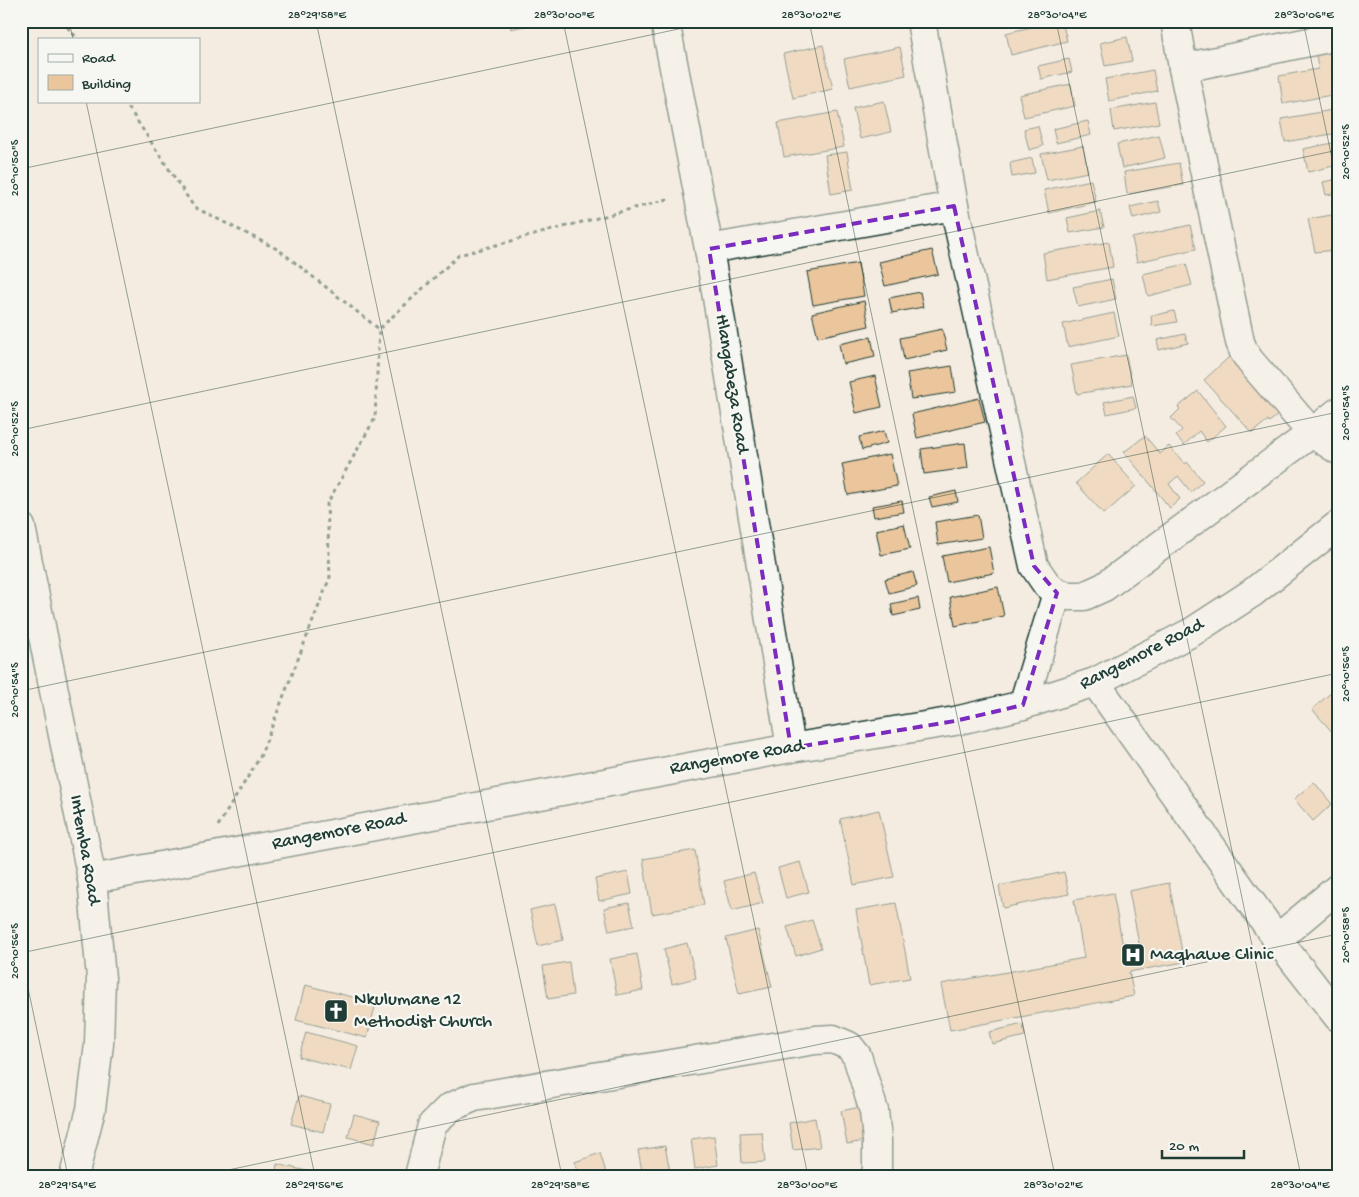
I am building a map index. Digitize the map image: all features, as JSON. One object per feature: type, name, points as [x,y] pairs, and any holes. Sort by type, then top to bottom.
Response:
[{"type":"street","name":"Hlangabeza Road","points":[[665,21],[709,249],[791,748]]},
{"type":"street","points":[[921,21],[954,206],[1034,566],[1047,585],[1057,593],[1069,596],[1084,596],[1104,587],[1338,412]]},
{"type":"street","points":[[1175,21],[1240,342],[1250,361],[1312,432],[1338,450]]},
{"type":"street","points":[[1183,68],[1338,36]]},
{"type":"street","points":[[709,249],[954,206]]},
{"type":"street","name":"Rangemore Road","points":[[92,879],[791,748],[955,721],[1023,705],[1095,682],[1192,632],[1252,593],[1338,525]]},
{"type":"street","name":"Intemba Road","points":[[21,527],[92,879],[102,978],[99,1044],[91,1109],[74,1176]]},
{"type":"street","points":[[1023,705],[1057,593]]},
{"type":"street","points":[[1095,682],[1277,940],[1338,1017]]},
{"type":"street","points":[[1277,940],[1338,888]]},
{"type":"street","points":[[419,1176],[432,1125],[449,1108],[474,1097],[815,1040],[833,1039],[849,1046],[857,1056],[874,1111],[877,1140],[877,1169],[875,1176]]},
{"type":"path","points":[[62,21],[77,38]]},
{"type":"path","points":[[125,102],[194,207],[279,250],[379,329]]},
{"type":"path","points":[[198,858],[260,757],[330,577],[327,504],[375,418],[379,329],[459,255],[698,191]]},
{"type":"highlighted area","points":[[954,206],[1034,566],[1057,593],[1023,705],[955,721],[791,748],[709,249]]},
{"type":"building","points":[[509,21],[545,21],[511,29]]},
{"type":"building","points":[[1062,21],[1067,41],[1011,55],[1006,33]]},
{"type":"building","points":[[1127,37],[1132,61],[1105,66],[1100,43]]},
{"type":"building","points":[[823,45],[833,89],[793,98],[783,54]]},
{"type":"building","points":[[900,47],[906,75],[850,87],[844,59]]},
{"type":"building","points":[[1338,51],[1338,65],[1332,66],[1337,94],[1283,104],[1279,76],[1318,69],[1316,55]]},
{"type":"building","points":[[1069,59],[1072,72],[1041,79],[1038,66]]},
{"type":"building","points":[[1153,70],[1157,91],[1109,101],[1105,79]]},
{"type":"building","points":[[1071,84],[1075,106],[1024,117],[1019,95]]},
{"type":"building","points":[[884,101],[891,132],[860,139],[853,108]]},
{"type":"building","points":[[1155,102],[1159,123],[1114,131],[1111,110]]},
{"type":"building","points":[[1338,109],[1338,133],[1285,142],[1281,119]]},
{"type":"building","points":[[837,112],[844,147],[784,157],[778,123]]},
{"type":"building","points":[[1088,121],[1091,135],[1056,143],[1053,129]]},
{"type":"building","points":[[1038,126],[1043,146],[1029,150],[1024,129]]},
{"type":"building","points":[[1159,135],[1165,158],[1122,168],[1117,144]]},
{"type":"building","points":[[1338,142],[1338,165],[1308,172],[1303,149]]},
{"type":"building","points":[[1083,146],[1088,172],[1047,180],[1041,154]]},
{"type":"building","points":[[847,152],[853,190],[831,194],[825,155]]},
{"type":"building","points":[[1032,158],[1035,173],[1012,177],[1010,163]]},
{"type":"building","points":[[1179,163],[1183,185],[1127,194],[1124,172]]},
{"type":"building","points":[[1338,179],[1338,193],[1326,195],[1323,182]]},
{"type":"building","points":[[1091,180],[1096,202],[1049,213],[1044,190]]},
{"type":"building","points":[[1158,201],[1161,212],[1133,219],[1130,207]]},
{"type":"building","points":[[1100,211],[1104,227],[1070,233],[1067,218]]},
{"type":"building","points":[[1338,214],[1338,240],[1335,240],[1336,250],[1315,252],[1308,219]]},
{"type":"building","points":[[1190,225],[1196,249],[1137,262],[1132,238]]},
{"type":"building","points":[[1109,242],[1113,267],[1047,279],[1043,253]]},
{"type":"building","points":[[932,250],[938,274],[885,286],[879,262]]},
{"type":"building","points":[[858,263],[864,296],[813,305],[807,272]]},
{"type":"building","points":[[1186,264],[1192,285],[1148,296],[1143,274]]},
{"type":"building","points":[[1112,279],[1116,299],[1078,307],[1073,287]]},
{"type":"building","points":[[920,292],[923,307],[892,313],[889,298]]},
{"type":"building","points":[[864,301],[869,326],[818,337],[812,313]]},
{"type":"building","points":[[1174,311],[1177,322],[1152,326],[1151,316]]},
{"type":"building","points":[[1114,313],[1119,336],[1068,347],[1063,324]]},
{"type":"building","points":[[942,329],[947,350],[904,360],[900,338]]},
{"type":"building","points":[[1185,334],[1188,343],[1159,350],[1157,340]]},
{"type":"building","points":[[871,337],[875,357],[843,364],[839,344]]},
{"type":"building","points":[[1126,355],[1132,384],[1077,394],[1071,365]]},
{"type":"building","points":[[1229,357],[1261,393],[1286,409],[1252,433],[1204,380]]},
{"type":"building","points":[[952,366],[956,392],[911,399],[907,373]]},
{"type":"building","points":[[875,376],[882,407],[856,413],[849,382]]},
{"type":"building","points":[[1198,391],[1226,426],[1207,442],[1199,431],[1184,445],[1176,436],[1182,430],[1171,418],[1180,409],[1178,407]]},
{"type":"building","points":[[1133,396],[1136,408],[1107,414],[1104,402]]},
{"type":"building","points":[[979,398],[985,422],[917,438],[912,414]]},
{"type":"building","points":[[884,431],[887,443],[862,450],[859,437]]},
{"type":"building","points":[[1145,436],[1160,454],[1169,446],[1185,464],[1187,462],[1203,481],[1191,492],[1178,476],[1169,484],[1180,499],[1170,508],[1124,452]]},
{"type":"building","points":[[965,443],[968,468],[924,474],[921,449]]},
{"type":"building","points":[[890,454],[897,486],[848,495],[842,464]]},
{"type":"building","points":[[1108,454],[1136,486],[1104,514],[1076,483]]},
{"type":"building","points":[[956,491],[958,502],[932,507],[929,497]]},
{"type":"building","points":[[902,501],[904,512],[874,517],[872,506]]},
{"type":"building","points":[[978,515],[982,538],[938,545],[935,522]]},
{"type":"building","points":[[904,524],[910,549],[881,555],[876,530]]},
{"type":"building","points":[[989,547],[994,573],[947,582],[942,556]]},
{"type":"building","points":[[913,572],[917,586],[889,593],[885,579]]},
{"type":"building","points":[[998,587],[1004,616],[955,626],[950,597]]},
{"type":"building","points":[[918,598],[920,610],[893,616],[891,604]]},
{"type":"building","points":[[1333,691],[1338,696],[1338,731],[1334,734],[1312,709]]},
{"type":"building","points":[[1314,782],[1332,804],[1313,821],[1294,799]]},
{"type":"building","points":[[879,810],[894,877],[854,885],[840,819]]},
{"type":"building","points":[[695,850],[704,905],[652,914],[643,859]]},
{"type":"building","points":[[800,862],[809,892],[786,898],[778,868]]},
{"type":"building","points":[[628,872],[632,894],[599,901],[595,879]]},
{"type":"building","points":[[1064,872],[1069,894],[1003,908],[999,886]]},
{"type":"building","points":[[754,873],[763,903],[732,911],[724,881]]},
{"type":"building","name":"Maqhawe Clinic","points":[[1169,883],[1184,962],[1129,972],[1134,996],[950,1030],[941,984],[1084,958],[1074,900],[1113,893],[1124,952],[1140,949],[1129,891]]},
{"type":"building","points":[[629,903],[634,926],[609,931],[604,908]]},
{"type":"building","points":[[896,903],[910,978],[869,985],[856,910]]},
{"type":"building","points":[[555,904],[563,940],[538,946],[530,910]]},
{"type":"building","points":[[812,920],[821,948],[796,956],[787,927]]},
{"type":"building","points":[[758,930],[772,987],[739,994],[726,938]]},
{"type":"building","points":[[687,943],[696,978],[672,984],[664,949]]},
{"type":"building","points":[[637,954],[643,990],[617,995],[610,959]]},
{"type":"building","points":[[569,962],[573,995],[548,999],[543,966]]},
{"type":"building","points":[[21,982],[25,1002],[21,1003]]},
{"type":"building","name":"Nkulumane 12 Methodist Church","points":[[305,985],[376,1003],[367,1038],[296,1020]]},
{"type":"building","points":[[1023,1024],[1025,1036],[992,1044],[989,1032]]},
{"type":"building","points":[[306,1032],[358,1046],[351,1070],[299,1057]]},
{"type":"building","points":[[299,1096],[330,1104],[323,1132],[291,1124]]},
{"type":"building","points":[[865,1106],[871,1140],[847,1144],[841,1111]]},
{"type":"building","points":[[354,1114],[380,1121],[374,1144],[348,1137]]},
{"type":"building","points":[[815,1118],[820,1147],[793,1150],[789,1123]]},
{"type":"building","points":[[762,1132],[765,1162],[742,1163],[740,1133]]},
{"type":"building","points":[[714,1136],[718,1165],[695,1169],[691,1139]]},
{"type":"building","points":[[665,1146],[671,1176],[643,1176],[638,1150]]},
{"type":"building","points":[[600,1153],[607,1176],[579,1176],[575,1162]]},
{"type":"building","points":[[277,1164],[311,1172],[311,1176],[275,1176]]},
{"type":"place","name":"Maqhawe Clinic","points":[[1133,955]]},
{"type":"place","name":"Nkulumane 12 Methodist Church","points":[[336,1011]]}]
